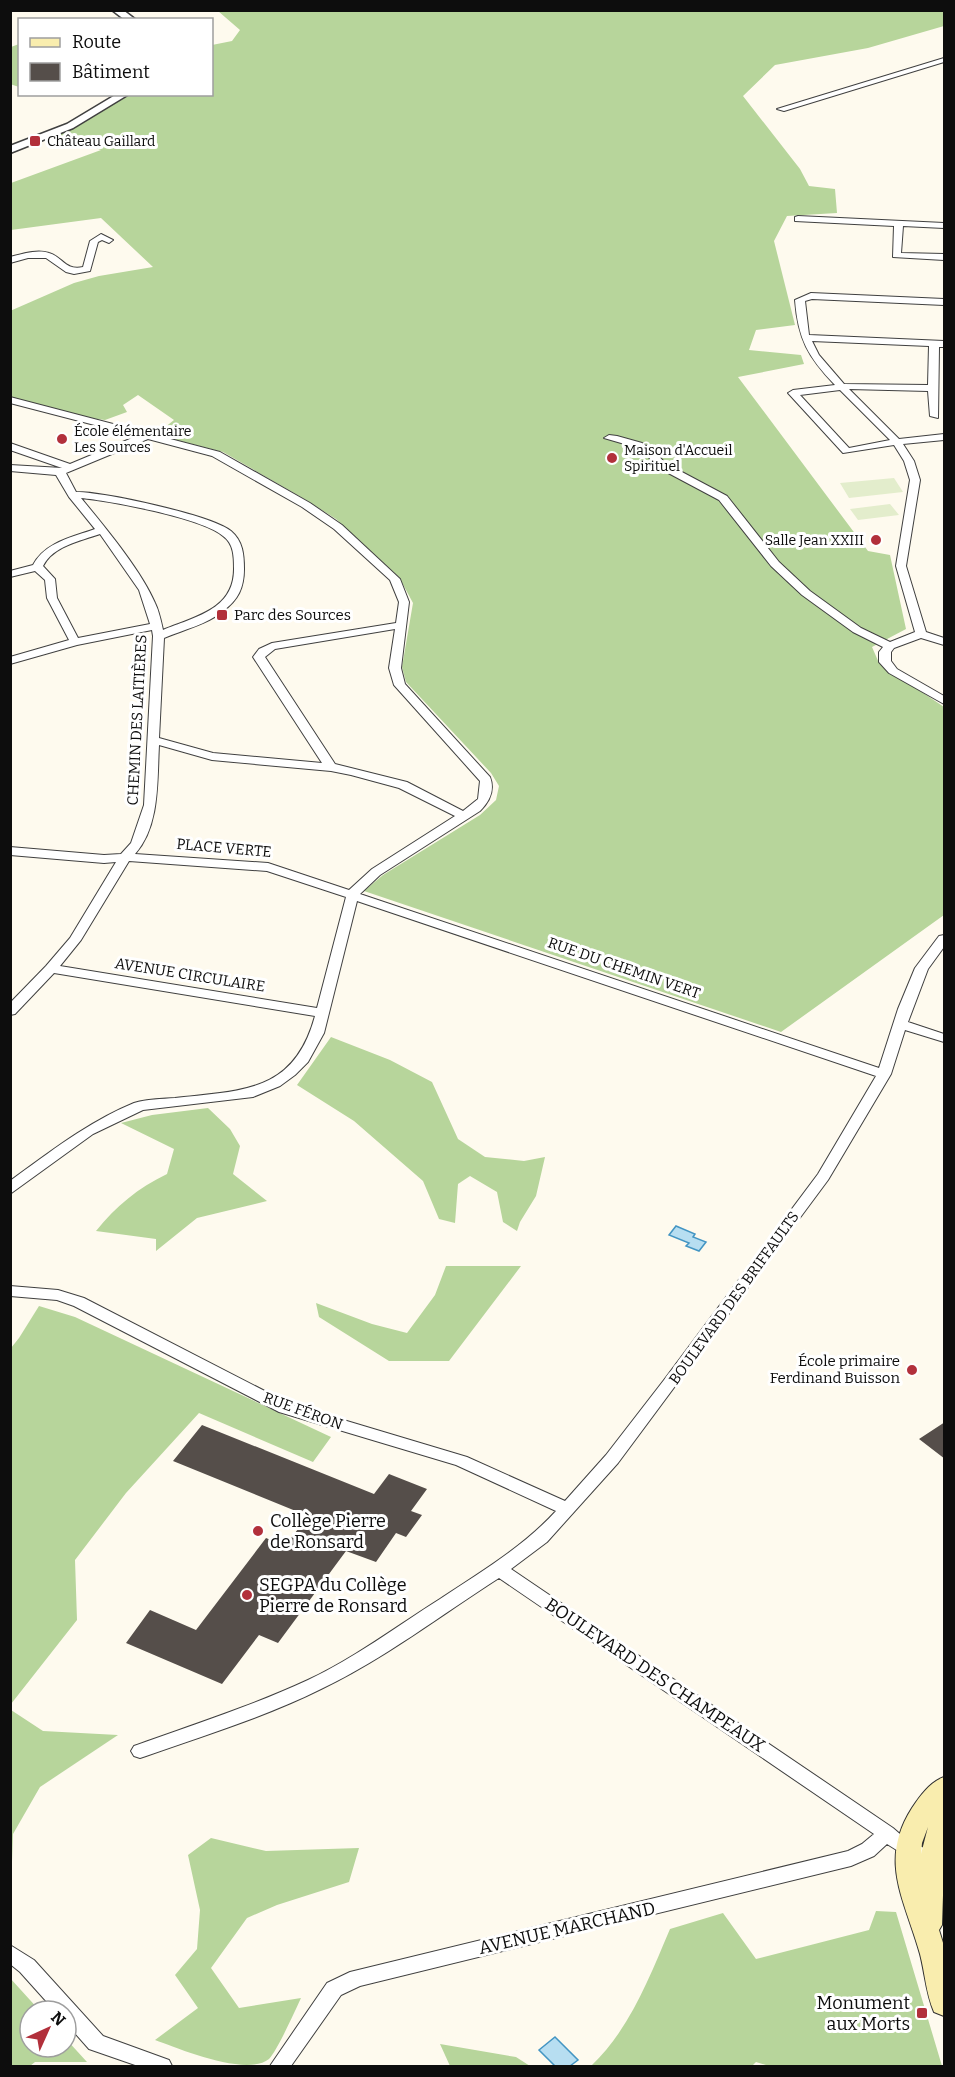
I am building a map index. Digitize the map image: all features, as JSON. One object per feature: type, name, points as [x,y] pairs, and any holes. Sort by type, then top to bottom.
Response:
[{"type":"main road","points":[[945,1788],[928,1805],[923,1847],[930,1941],[945,2003]]},
{"type":"main road","points":[[923,1847],[945,1816]]},
{"type":"street","points":[[116,10],[129,18]]},
{"type":"street","points":[[781,109],[945,60]]},
{"type":"street","points":[[10,150],[70,126],[122,96]]},
{"type":"street","points":[[798,219],[945,225]]},
{"type":"street","points":[[899,223],[896,255],[945,257]]},
{"type":"street","points":[[10,260],[28,255],[48,255],[63,269],[78,272],[87,268],[94,241],[101,237],[109,240]]},
{"type":"street","points":[[921,634],[901,566],[915,480],[913,466],[897,442],[825,368],[806,338],[800,300],[805,297],[945,302]]},
{"type":"street","points":[[806,338],[939,344],[933,388],[935,416]]},
{"type":"street","points":[[933,388],[842,386],[793,393],[847,451],[897,442],[945,437]]},
{"type":"street","points":[[10,400],[216,454],[338,527],[395,579],[404,602],[395,668],[400,685],[486,780],[485,799],[463,816],[376,872],[352,893],[323,1013],[317,1033],[303,1059],[275,1083],[253,1093],[140,1106],[88,1131],[10,1189]]},
{"type":"street","points":[[10,468],[65,470],[147,436]]},
{"type":"street","points":[[609,438],[625,439],[646,447],[661,465],[723,498],[776,564],[806,593],[857,630],[890,646]]},
{"type":"street","points":[[10,446],[65,470]]},
{"type":"street","name":"CHEMIN DES LAITIÈRES","points":[[10,1011],[51,969],[75,940],[125,857],[136,844],[150,805],[157,631],[151,605],[144,590],[102,530],[73,495],[65,470]]},
{"type":"street","points":[[10,661],[75,642],[157,631],[217,611],[234,596],[239,574],[239,551],[228,534],[204,521],[114,500],[73,495]]},
{"type":"street","points":[[36,567],[39,559],[56,548],[102,530]]},
{"type":"street","points":[[10,574],[36,567]]},
{"type":"street","points":[[36,567],[50,579],[52,598],[75,642]]},
{"type":"street","points":[[331,767],[259,657],[263,651],[279,645],[401,625]]},
{"type":"street","points":[[945,642],[921,634],[890,646],[885,652],[888,666],[945,701]]},
{"type":"street","points":[[153,740],[212,756],[331,767],[403,784],[463,816]]},
{"type":"street","name":"PLACE VERTE","points":[[10,850],[104,859],[125,857],[268,867],[352,893]]},
{"type":"street","name":"RUE DU CHEMIN VERT","points":[[352,893],[885,1074]]},
{"type":"street","name":"BOULEVARD DES BRIFFAULTS","points":[[567,1509],[612,1459],[670,1384],[823,1177],[885,1074],[905,1009],[922,968],[945,939]]},
{"type":"street","name":"AVENUE CIRCULAIRE","points":[[51,969],[323,1013]]},
{"type":"street","points":[[902,1024],[945,1038]]},
{"type":"street","name":"RUE FÉRON","points":[[10,1291],[58,1295],[79,1302],[285,1408],[461,1461],[567,1509]]},
{"type":"street","points":[[140,1751],[269,1705],[316,1684],[354,1663],[492,1574],[542,1538],[567,1509]]},
{"type":"street","name":"BOULEVARD DES CHAMPEAUX","points":[[492,1574],[923,1847]]},
{"type":"street","name":"AVENUE MARCHAND","points":[[280,2067],[334,1989],[357,1978],[851,1858],[868,1850],[923,1847]]},
{"type":"street","points":[[10,1953],[27,1966],[96,2043],[162,2067]]},
{"type":"green space","points":[[218,11],[944,11],[944,26],[868,48],[775,65],[743,96],[800,169],[809,186],[835,189],[837,213],[787,216],[774,241],[795,325],[756,330],[749,350],[801,355],[804,364],[738,377],[868,551],[890,555],[906,629],[872,647],[879,663],[944,707],[944,915],[781,1032],[364,891],[383,875],[480,815],[496,800],[499,786],[491,773],[406,682],[402,667],[413,603],[399,577],[336,519],[306,500],[223,452],[161,436],[159,432],[174,420],[138,395],[123,405],[127,412],[105,420],[89,418],[11,397],[10,311],[74,283],[99,276],[153,267],[101,218],[11,230],[11,183],[101,150],[51,133],[123,96],[213,96],[213,45],[232,41],[240,30]]},
{"type":"green space","points":[[18,45],[18,87],[10,84],[11,47]]},
{"type":"green space","points":[[894,478],[903,492],[849,498],[840,483]]},
{"type":"green space","points":[[890,504],[899,515],[858,520],[850,509]]},
{"type":"green space","points":[[331,1037],[390,1060],[432,1082],[458,1139],[485,1157],[524,1161],[545,1157],[536,1196],[517,1231],[503,1222],[497,1192],[470,1176],[458,1184],[455,1223],[439,1219],[423,1181],[354,1121],[297,1085]]},
{"type":"green space","points":[[208,1108],[230,1129],[240,1146],[233,1174],[267,1201],[197,1218],[156,1251],[156,1239],[96,1231],[128,1198],[167,1174],[174,1149],[121,1123],[152,1115]]},
{"type":"green space","points":[[446,1266],[521,1266],[449,1361],[389,1361],[319,1317],[316,1303],[372,1324],[407,1333],[435,1295]]},
{"type":"green space","points":[[39,1306],[75,1317],[331,1437],[313,1462],[199,1413],[126,1493],[75,1560],[77,1620],[11,1704],[11,1348]]},
{"type":"green space","points":[[11,1710],[43,1731],[118,1735],[40,1787],[13,1834],[11,1890]]},
{"type":"green space","points":[[211,1838],[266,1851],[359,1848],[349,1882],[277,1905],[247,1918],[211,1968],[239,2008],[301,1998],[272,2055],[259,2064],[245,2065],[213,2060],[155,2040],[198,2008],[175,1975],[197,1949],[200,1910],[188,1855]]},
{"type":"green space","points":[[876,1911],[896,1912],[942,2066],[769,2066],[756,2062],[752,2066],[591,2066],[605,2052],[628,2019],[670,1929],[723,1913],[756,1959],[869,1930]]},
{"type":"green space","points":[[10,1978],[29,1999],[18,1999],[18,2059],[78,2059],[78,2052],[87,2062],[35,2062],[30,2066],[11,2066]]},
{"type":"green space","points":[[440,2044],[516,2057],[530,2066],[450,2066]]},
{"type":"water","points":[[676,1226],[695,1234],[693,1237],[706,1242],[699,1251],[686,1246],[689,1243],[669,1235]]},
{"type":"water","points":[[555,2037],[578,2060],[570,2066],[555,2066],[539,2050]]},
{"type":"building","points":[[945,1422],[945,1459],[919,1439]]},
{"type":"building","name":"Collège Pierre de Ronsard","points":[[202,1425],[374,1494],[389,1474],[427,1489],[411,1511],[422,1515],[406,1537],[396,1533],[376,1562],[346,1551],[278,1643],[259,1635],[222,1684],[126,1643],[150,1610],[196,1630],[266,1538],[285,1546],[308,1516],[173,1461]]},
{"type":"place","name":"Château Gaillard","points":[[35,141]]},
{"type":"place","name":"École élémentaire Les Sources","points":[[62,439]]},
{"type":"place","name":"Maison d'Accueil Spirituel","points":[[612,458]]},
{"type":"place","name":"Salle Jean XXIII","points":[[876,540]]},
{"type":"place","name":"Parc des Sources","points":[[222,615]]},
{"type":"place","name":"École primaire Ferdinand Buisson","points":[[912,1370]]},
{"type":"place","name":"Collège Pierre de Ronsard","points":[[258,1531]]},
{"type":"place","name":"SEGPA du Collège Pierre de Ronsard","points":[[247,1595]]},
{"type":"place","name":"Monument aux Morts","points":[[922,2013]]}]
